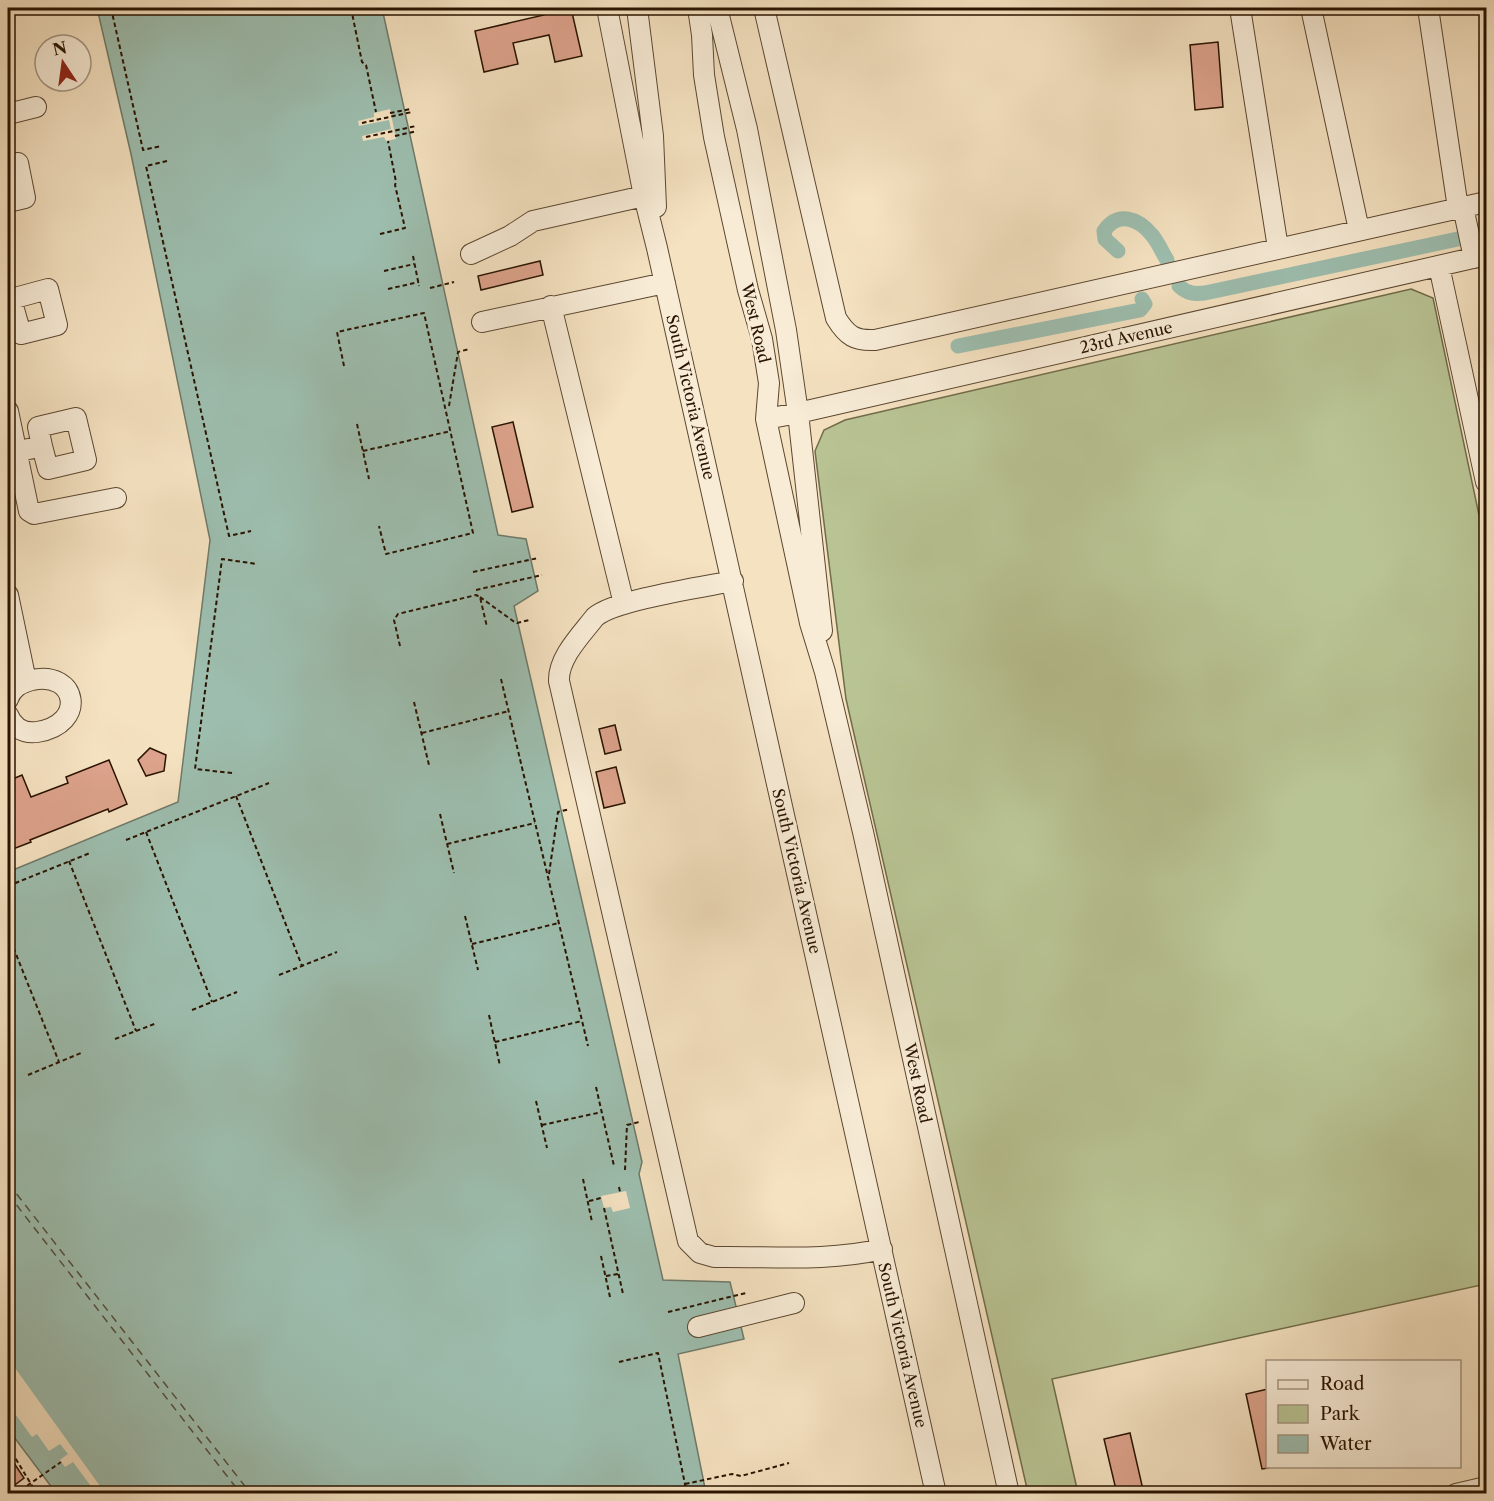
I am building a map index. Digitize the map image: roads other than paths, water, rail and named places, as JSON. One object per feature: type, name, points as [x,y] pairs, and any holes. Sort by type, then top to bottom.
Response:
[{"type":"street","name":"South Victoria Avenue","points":[[607,8],[644,196],[936,1494]]},
{"type":"street","name":"South Victoria Avenue","points":[[637,8],[653,136],[657,248]]},
{"type":"street","name":"West Road","points":[[698,8],[704,75],[714,137],[748,290],[761,333],[769,383],[766,419],[810,623],[825,672],[863,832],[1009,1494]]},
{"type":"street","name":"West Road","points":[[717,8],[747,129],[786,330],[822,621],[825,672]]},
{"type":"street","points":[[764,8],[836,318],[849,336],[856,340],[875,340],[1486,202]]},
{"type":"street","points":[[1240,8],[1278,248]]},
{"type":"street","points":[[1311,8],[1359,230]]},
{"type":"street","points":[[1428,8],[1460,207],[1475,247]]},
{"type":"street","points":[[8,114],[36,107]]},
{"type":"street","points":[[8,164],[18,163],[25,198],[8,202]]},
{"type":"street","points":[[471,254],[510,236],[533,221],[644,196]]},
{"type":"street","name":"23rd Avenue","points":[[766,419],[1439,266],[1475,247]]},
{"type":"street","points":[[1439,266],[1486,482]]},
{"type":"street","points":[[482,322],[665,283]]},
{"type":"street","points":[[551,306],[624,604]]},
{"type":"street","points":[[800,437],[827,405]]},
{"type":"street","points":[[8,411],[11,453],[29,511],[34,514],[116,498]]},
{"type":"street","points":[[11,453],[42,446]]},
{"type":"street","points":[[732,581],[624,604],[606,610],[595,617],[564,660],[559,681],[687,1238],[698,1251],[714,1257],[836,1257],[882,1249]]},
{"type":"street","points":[[8,595],[26,681]]},
{"type":"street","points":[[8,699],[13,689],[26,681],[46,678],[60,683],[69,694],[71,701],[68,716],[58,726],[31,732],[17,728],[8,715]]},
{"type":"street","points":[[698,1327],[794,1303]]},
{"type":"street","points":[[1456,1494],[1486,1487]]},
{"type":"water","points":[[97,8],[382,8],[498,535],[526,539],[538,591],[514,606],[642,1162],[639,1174],[663,1280],[730,1282],[744,1339],[678,1354],[706,1493],[56,1493],[8,1429],[8,872],[178,802],[210,540],[131,154]]},
{"type":"waterway","points":[[1118,251],[1105,239],[1104,231],[1115,221],[1128,219],[1141,224],[1152,235],[1167,260]]},
{"type":"waterway","points":[[1179,286],[1191,293],[1205,293],[1486,233]]},
{"type":"waterway","points":[[958,346],[1140,310],[1145,304],[1142,299]]}]
